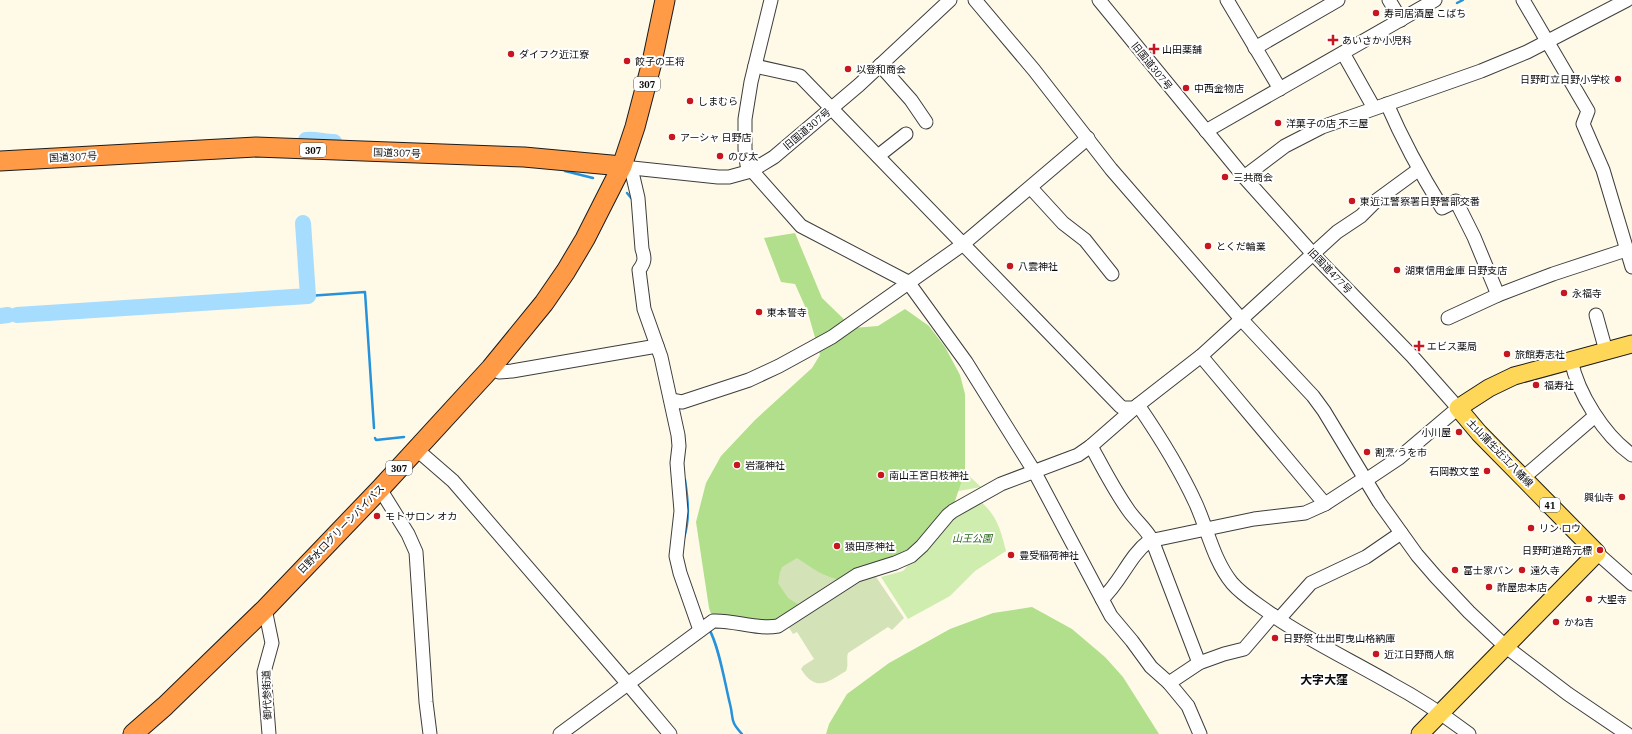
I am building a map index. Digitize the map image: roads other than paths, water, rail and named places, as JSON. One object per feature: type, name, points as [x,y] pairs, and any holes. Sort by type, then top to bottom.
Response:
[{"type":"highway","name":"307","points":[[626,167],[652,62],[665,0]]},
{"type":"highway","name":"国道307号","points":[[0,161],[256,147],[524,157],[626,167]]},
{"type":"highway","name":"日野水口グリーンバイパス","points":[[133,734],[165,706],[265,609],[380,489],[491,368],[544,302],[566,271],[626,167]]},
{"type":"main road","points":[[1458,408],[1489,388],[1514,376],[1632,344]]},
{"type":"main road","name":"土山蒲生近江八幡線","points":[[1458,408],[1479,433],[1597,553]]},
{"type":"main road","points":[[1420,734],[1597,553]]},
{"type":"street","points":[[771,0],[755,66],[745,118],[747,165],[801,226],[908,282],[966,362],[1034,470],[1111,616],[1151,667],[1169,683],[1188,706],[1200,734]]},
{"type":"street","name":"旧国道307号","points":[[626,167],[718,178],[734,176],[751,171],[774,157],[833,108],[950,0]]},
{"type":"street","points":[[975,0],[1034,70],[1111,169],[1242,320],[1313,396],[1324,411],[1379,502],[1401,533],[1436,577],[1468,612],[1505,646],[1568,694],[1628,734]]},
{"type":"street","name":"旧国道307号","points":[[1099,0],[1206,132]]},
{"type":"street","points":[[1227,0],[1280,89]]},
{"type":"street","points":[[1255,48],[1338,0]]},
{"type":"street","points":[[1389,0],[1401,20]]},
{"type":"street","points":[[1206,132],[1435,0]]},
{"type":"street","points":[[1523,0],[1546,42],[1588,111],[1583,124],[1603,170],[1632,267]]},
{"type":"street","points":[[1244,177],[1285,146],[1322,127],[1481,71],[1527,52],[1627,0]]},
{"type":"street","points":[[1343,53],[1374,108]]},
{"type":"street","points":[[880,65],[911,100],[926,122]]},
{"type":"street","points":[[755,66],[800,76],[833,108],[962,245],[1013,295],[1120,406],[1123,408],[1137,406]]},
{"type":"street","points":[[1387,104],[1418,170],[1442,208],[1456,201],[1474,237],[1498,295]]},
{"type":"street","name":"旧国道477号","points":[[1206,132],[1313,254],[1412,356],[1458,408]]},
{"type":"street","points":[[878,156],[883,150],[906,134]]},
{"type":"street","points":[[671,400],[682,402],[749,380],[778,366],[832,336],[962,245],[1031,188],[1088,138]]},
{"type":"street","points":[[626,167],[638,198],[642,248],[644,254],[640,270],[644,310],[661,357],[678,435],[679,446],[677,463],[681,499],[681,523],[677,541],[676,556],[680,573],[705,627]]},
{"type":"street","points":[[560,734],[705,627],[725,620],[767,628],[778,626],[857,575],[895,563],[911,556],[922,546],[953,511],[1001,484],[1078,454],[1091,446],[1137,406],[1201,356],[1337,232],[1361,216],[1377,200],[1418,170]]},
{"type":"street","points":[[1031,188],[1063,223],[1085,240],[1112,274]]},
{"type":"street","points":[[1448,318],[1498,295],[1553,274],[1626,250]]},
{"type":"street","points":[[1596,315],[1606,351]]},
{"type":"street","points":[[491,368],[499,372],[512,371],[657,346]]},
{"type":"street","points":[[1201,356],[1325,504]]},
{"type":"street","points":[[1571,360],[1572,368],[1595,416],[1623,449],[1632,455]]},
{"type":"street","points":[[1137,406],[1160,437],[1184,480],[1206,528],[1218,562],[1229,579],[1240,591],[1276,617],[1328,650],[1392,684],[1441,714],[1469,734]]},
{"type":"street","points":[[1102,599],[1108,593],[1138,550],[1152,540],[1254,519],[1305,513],[1325,504],[1399,458],[1458,408]]},
{"type":"street","points":[[1523,478],[1595,416]]},
{"type":"street","points":[[1091,446],[1123,502],[1152,540],[1199,663]]},
{"type":"street","points":[[423,455],[453,481],[670,734]]},
{"type":"street","points":[[380,489],[408,534],[416,552],[426,702],[430,734]]},
{"type":"street","points":[[1169,683],[1199,663],[1244,649],[1311,583],[1366,557],[1401,533]]},
{"type":"street","points":[[1597,553],[1632,584]]},
{"type":"street","name":"御代参街道","points":[[265,609],[272,643],[264,672],[269,734]]},
{"type":"waterway","points":[[1457,3],[1463,0]]},
{"type":"waterway","points":[[306,142],[306,140],[334,142]]},
{"type":"waterway","points":[[565,171],[593,178]]},
{"type":"waterway","points":[[627,193],[632,199]]},
{"type":"waterway","points":[[17,315],[308,296],[303,223]]},
{"type":"waterway","points":[[308,296],[365,292],[374,428]]},
{"type":"waterway","points":[[0,316],[8,315]]},
{"type":"waterway","points":[[375,438],[376,440],[404,437]]},
{"type":"waterway","points":[[684,538],[688,509],[685,480]]},
{"type":"waterway","points":[[709,629],[713,636],[719,655],[733,719],[742,734]]},
{"type":"place","name":"寿司居酒屋 こばち","points":[[1376,13]]},
{"type":"place","name":"あいさか小児科","points":[[1333,40]]},
{"type":"place","name":"山田薬舗","points":[[1154,49]]},
{"type":"place","name":"ダイフク近江寮","points":[[511,54]]},
{"type":"place","name":"餃子の王将","points":[[627,61]]},
{"type":"place","name":"以登和商会","points":[[848,69]]},
{"type":"place","name":"日野町立日野小学校","points":[[1618,79]]},
{"type":"place","name":"中西金物店","points":[[1186,88]]},
{"type":"place","name":"しまむら","points":[[690,101]]},
{"type":"place","name":"洋菓子の店 不二屋","points":[[1278,123]]},
{"type":"place","name":"アーシャ 日野店","points":[[672,137]]},
{"type":"place","name":"のび太","points":[[720,156]]},
{"type":"place","name":"三共商会","points":[[1225,177]]},
{"type":"place","name":"東近江警察署日野警部交番","points":[[1352,201]]},
{"type":"place","name":"とくだ輪業","points":[[1208,246]]},
{"type":"place","name":"八雲神社","points":[[1010,266]]},
{"type":"place","name":"湖東信用金庫 日野支店","points":[[1397,270]]},
{"type":"place","name":"永福寺","points":[[1564,293]]},
{"type":"place","name":"東本誓寺","points":[[759,312]]},
{"type":"place","name":"エビス薬局","points":[[1419,346]]},
{"type":"place","name":"旅館寿志社","points":[[1507,354]]},
{"type":"place","name":"福寿社","points":[[1536,385]]},
{"type":"place","name":"小川屋","points":[[1459,432]]},
{"type":"place","name":"割烹 うを市","points":[[1367,452]]},
{"type":"place","name":"岩瀧神社","points":[[737,465]]},
{"type":"place","name":"石岡教文堂","points":[[1487,471]]},
{"type":"place","name":"南山王宮日枝神社","points":[[881,475]]},
{"type":"place","name":"興仙寺","points":[[1622,497]]},
{"type":"place","name":"モトサロン オカ","points":[[377,516]]},
{"type":"place","name":"リン ロウ","points":[[1531,528]]},
{"type":"place","name":"猿田彦神社","points":[[837,546]]},
{"type":"place","name":"日野町道路元標","points":[[1600,550]]},
{"type":"place","name":"豊受稲荷神社","points":[[1011,555]]},
{"type":"place","name":"富士家パン","points":[[1455,570]]},
{"type":"place","name":"遠久寺","points":[[1522,570]]},
{"type":"place","name":"酢屋忠本店","points":[[1489,587]]},
{"type":"place","name":"大聖寺","points":[[1589,599]]},
{"type":"place","name":"かね吉","points":[[1556,622]]},
{"type":"place","name":"日野祭 仕出町曳山格納庫","points":[[1275,638]]},
{"type":"place","name":"近江日野商人館","points":[[1376,654]]},
{"type":"district","name":"大字大窪","points":[[1324,679]]},
{"type":"park label","name":"山王公園","points":[[972,538]]}]
